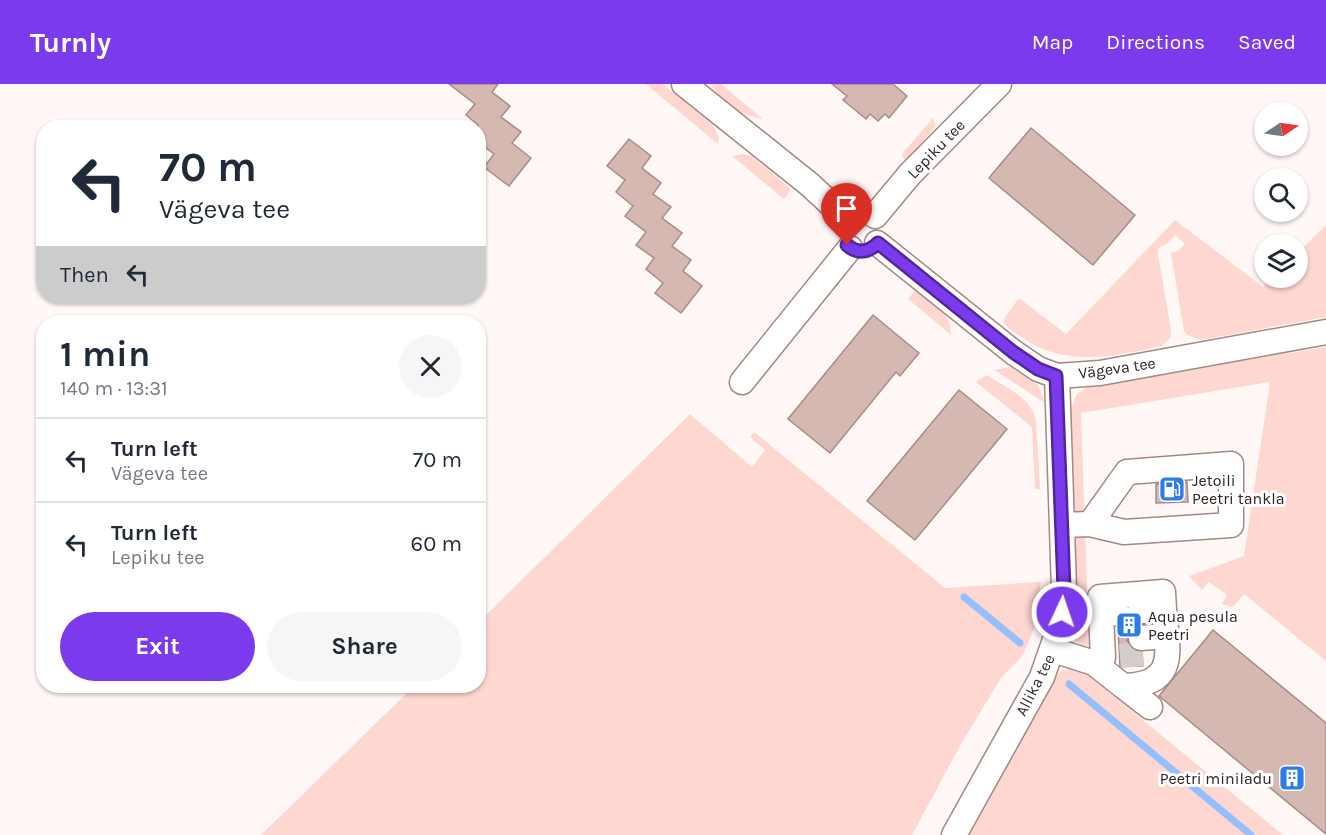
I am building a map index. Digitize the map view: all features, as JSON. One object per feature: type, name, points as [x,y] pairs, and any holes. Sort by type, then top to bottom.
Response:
[{"type":"street","points":[[684,84],[808,184],[846,218]]},
{"type":"street","name":"Lepiku tee","points":[[875,216],[910,174],[999,84]]},
{"type":"street","points":[[860,211],[875,216],[881,232],[878,243],[867,250],[859,251],[850,248],[844,242],[841,232],[846,218],[860,211]]},
{"type":"street","name":"Vägeva tee","points":[[878,243],[1013,352],[1038,369],[1056,376],[1100,373],[1326,332]]},
{"type":"street","points":[[742,382],[850,248]]},
{"type":"street","name":"Allika tee","points":[[954,835],[1042,677],[1053,650],[1062,612],[1064,589],[1056,376]]},
{"type":"street","points":[[1062,525],[1090,524],[1124,532],[1231,525],[1231,464],[1127,472],[1090,524]]},
{"type":"street","points":[[1123,686],[1144,686],[1158,676],[1168,660],[1163,592],[1100,597],[1119,613],[1164,610]]},
{"type":"street","points":[[1119,613],[1117,650],[1123,686],[1150,707]]},
{"type":"street","points":[[1053,650],[1117,650],[1167,644]]},
{"type":"shaded area","points":[[646,84],[663,84],[713,125],[719,138],[718,144]]},
{"type":"shaded area","points":[[711,84],[721,84],[763,119],[740,112],[720,96]]},
{"type":"shaded area","points":[[933,118],[936,126],[906,161],[901,155]]},
{"type":"shaded area","points":[[742,154],[752,156],[791,189],[784,199],[732,156]]},
{"type":"shaded area","points":[[1175,220],[1254,280],[1254,288],[1308,288],[1308,243],[1326,225],[1326,317],[1201,340],[1187,335],[1184,331],[1171,253],[1178,251],[1185,244],[1175,235],[1168,243],[1157,249],[1171,330],[1170,338],[1162,346],[1110,356],[1058,354],[1017,334],[1004,323],[1005,317],[1019,298],[1066,334]]},
{"type":"shaded area","points":[[915,290],[944,314],[948,320],[951,335],[908,299]]},
{"type":"shaded area","points":[[1326,347],[1326,661],[1244,594],[1233,607],[1222,604],[1227,595],[1209,582],[1202,590],[1189,576],[1244,556],[1270,382],[1081,413],[1089,646],[1083,647],[1073,638],[1076,593],[1068,416],[1077,394],[1088,386]]},
{"type":"shaded area","points":[[1010,367],[1038,385],[1045,403],[994,370]]},
{"type":"shaded area","points":[[987,375],[1017,394],[1033,413],[1036,421],[1040,489],[1035,489],[1032,427],[976,382]]},
{"type":"shaded area","points":[[690,414],[752,467],[765,450],[750,437],[754,432],[945,588],[1041,582],[1035,626],[1023,655],[1001,678],[961,744],[912,835],[261,835],[407,693],[486,693],[486,615]]},
{"type":"shaded area","points":[[1072,668],[1081,670],[1094,680],[1283,835],[969,835],[1054,679],[1061,671]]},
{"type":"building","points":[[449,84],[498,84],[492,92],[510,106],[501,117],[521,132],[512,143],[531,158],[509,186],[486,169],[486,164],[494,154],[486,148],[486,120],[472,120],[466,115],[475,104]]},
{"type":"building","points":[[832,84],[893,84],[907,96],[889,118],[885,114],[878,121],[870,114],[866,119],[843,100],[847,96]]},
{"type":"building","points":[[1031,128],[1135,215],[1093,265],[989,178]]},
{"type":"building","points":[[629,139],[651,156],[642,168],[661,183],[653,194],[671,207],[662,218],[682,233],[672,246],[691,260],[683,271],[702,286],[681,313],[655,293],[663,283],[646,269],[654,258],[636,245],[646,232],[625,216],[633,206],[616,192],[625,180],[607,166]]},
{"type":"building","points":[[873,315],[919,353],[900,376],[896,372],[830,453],[788,419]]},
{"type":"building","points":[[959,390],[1007,429],[915,540],[867,501]]},
{"type":"building","name":"Jetoili Peetri tankla","points":[[1187,482],[1188,502],[1156,503],[1156,484]]},
{"type":"building","points":[[1129,620],[1137,625],[1128,631],[1127,640],[1134,651],[1142,652],[1143,666],[1120,666],[1118,627]]},
{"type":"building","name":"Peetri miniladu","points":[[1213,630],[1326,723],[1326,834],[1159,696]]},
{"type":"waterway","points":[[964,597],[1020,643]]},
{"type":"waterway","points":[[1069,684],[1251,835]]},
{"type":"tunnel","points":[[1120,656],[1143,654]]},
{"type":"place","name":"Jetoili Peetri tankla","points":[[1172,489]]},
{"type":"place","name":"Aqua pesula Peetri","points":[[1129,625]]},
{"type":"place","name":"Peetri miniladu","points":[[1292,778]]},
{"type":"route","points":[[847,245],[854,250],[863,251],[871,249],[878,243],[1013,352],[1038,369],[1056,376],[1064,589],[1062,612]]}]
